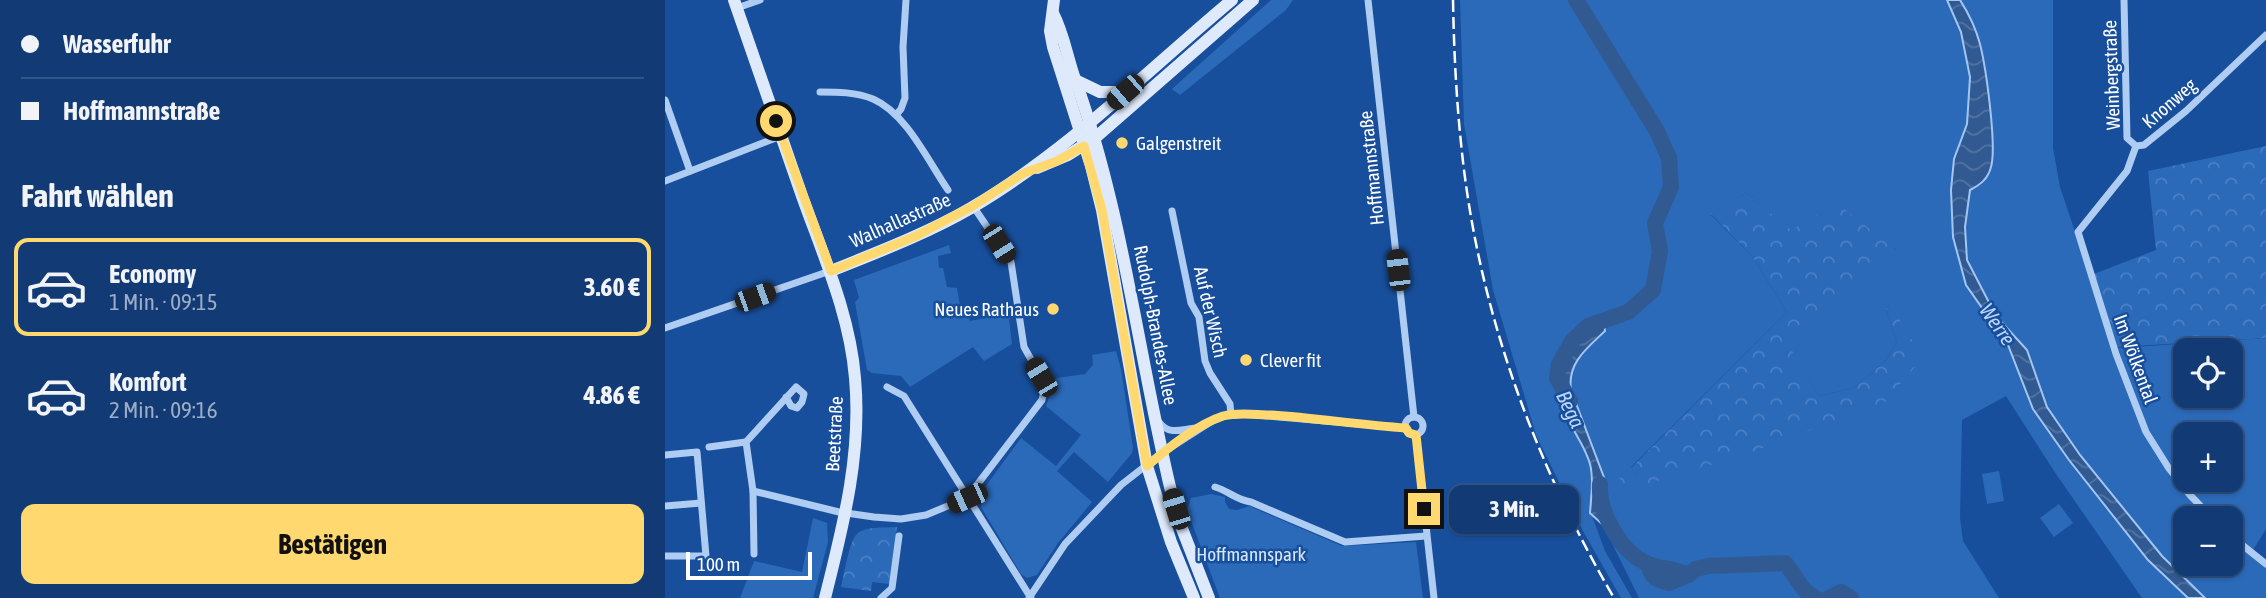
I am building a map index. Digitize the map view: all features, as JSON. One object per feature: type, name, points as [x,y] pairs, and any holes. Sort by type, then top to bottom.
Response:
[{"type":"main road","name":"Walhallastraße","points":[[831,271],[916,236],[973,206],[1024,173],[1090,122],[1232,0]]},
{"type":"main road","name":"Walhallastraße","points":[[1024,173],[1057,161],[1095,138],[1253,0]]},
{"type":"main road","name":"Beetstraße","points":[[736,4],[831,271],[856,379],[855,446],[846,513],[825,598]]},
{"type":"main road","name":"Rudolph-Brandes-Allee","points":[[1054,6],[1063,32],[1066,54],[1095,138],[1120,240],[1162,453],[1181,526],[1209,598]]},
{"type":"main road","name":"Rudolph-Brandes-Allee","points":[[1054,6],[1050,31],[1053,47],[1102,210],[1147,466],[1171,542],[1194,598]]},
{"type":"main road","points":[[1075,80],[1100,92],[1125,92]]},
{"type":"street","points":[[736,4],[760,0]]},
{"type":"street","points":[[896,115],[905,98],[903,47],[906,0]]},
{"type":"street","name":"Hoffmannstraße","points":[[1368,0],[1414,417]]},
{"type":"street","name":"Weinbergstraße","points":[[2124,0],[2127,138],[2136,146]]},
{"type":"street","name":"Knonweg","points":[[2078,232],[2127,171],[2136,146],[2144,145],[2176,120],[2266,35]]},
{"type":"street","points":[[820,92],[860,95],[883,104],[896,115],[948,190]]},
{"type":"street","points":[[665,100],[690,171]]},
{"type":"street","points":[[665,181],[781,136]]},
{"type":"street","points":[[753,491],[846,513],[901,519],[926,515],[967,498],[1042,400],[1044,391],[1041,377],[1024,348],[1011,262],[973,206]]},
{"type":"street","name":"Auf der Wisch","points":[[1173,211],[1191,303],[1199,317],[1205,361],[1230,404],[1231,415]]},
{"type":"street","name":"Im Wölkental","points":[[2078,232],[2116,354],[2146,432],[2168,467],[2201,506]]},
{"type":"street","name":"Walhallastraße","points":[[665,328],[831,271]]},
{"type":"street","points":[[887,387],[904,396],[1030,597],[1065,544],[1121,485],[1162,453],[1212,421],[1231,415],[1291,417],[1406,428]]},
{"type":"street","points":[[709,447],[745,442],[786,397]]},
{"type":"street","points":[[1414,417],[1420,419],[1423,424],[1422,430],[1416,435],[1409,433],[1406,428],[1407,420],[1414,417]]},
{"type":"street","points":[[1155,418],[1168,431],[1199,428]]},
{"type":"street","points":[[1416,435],[1434,598]]},
{"type":"street","points":[[745,442],[753,491],[754,554]]},
{"type":"street","points":[[665,455],[697,452],[706,556],[665,556]]},
{"type":"street","points":[[1215,487],[1227,491],[1236,500],[1251,502],[1345,542],[1426,536]]},
{"type":"street","points":[[665,506],[701,503]]},
{"type":"street","points":[[881,598],[892,588],[899,536]]},
{"type":"street","points":[[2243,546],[2266,564]]},
{"type":"green space","points":[[1271,0],[1293,0],[1286,10],[1180,95],[1172,89]]},
{"type":"green space","points":[[1460,0],[1947,0],[1961,32],[1970,77],[1967,124],[1954,159],[1951,190],[1953,237],[1966,285],[2008,345],[2033,409],[2069,460],[2148,560],[2188,598],[2142,598],[2006,396],[1962,420],[1960,518],[1963,541],[1999,598],[1639,598],[1603,525],[1601,510],[1605,480],[1571,390],[1575,364],[1605,331],[1575,344],[1563,408],[1590,463],[1591,513],[1605,551],[1632,598],[1621,598],[1583,531],[1536,435],[1493,290],[1464,124]],"holes":[[[1746,193],[1791,231],[1896,249],[1783,337],[1819,396],[1854,388],[1887,359],[1897,342],[1886,309],[1889,305],[1920,361],[1627,490],[1637,476],[1631,467],[1787,312],[1752,256],[1711,215]]]},
{"type":"green space","points":[[1960,0],[2053,0],[2053,148],[2060,187],[2089,273],[2112,354],[2144,435],[2173,473],[2173,492],[2188,492],[2199,506],[2173,506],[2173,567],[2080,455],[2047,407],[2027,350],[1996,316],[1967,260],[1965,227],[1970,190],[1982,184],[1969,15]]},
{"type":"green space","points":[[2266,146],[2266,338],[2173,338],[2173,344],[2117,347],[2094,274],[2156,250],[2148,171]]},
{"type":"green space","points":[[1746,193],[1791,230],[1837,203],[1896,250],[1784,337],[1819,396],[1854,388],[1887,359],[1897,342],[1886,309],[1890,304],[1918,350],[1920,361],[1885,402],[1747,454],[1627,490],[1614,484],[1620,478],[1637,476],[1631,468],[1787,312],[1752,256],[1711,214]]},
{"type":"green space","points":[[949,245],[951,253],[938,256],[939,268],[943,268],[947,287],[957,288],[960,306],[966,306],[970,321],[1016,312],[1016,317],[1009,319],[1012,344],[984,361],[973,347],[910,387],[901,376],[867,370],[855,302],[859,298],[854,280]]},
{"type":"green space","points":[[2266,338],[2266,529],[2253,550],[2243,542],[2243,506],[2205,506],[2192,492],[2243,492],[2243,422],[2173,422],[2173,469],[2149,431],[2118,348],[2173,344],[2173,408],[2243,408],[2243,340]]},
{"type":"green space","points":[[1116,351],[1121,369],[1132,453],[1108,482],[1074,452],[1057,471],[1092,502],[1058,543],[1037,575],[1027,578],[1021,574],[981,507],[983,496],[980,494],[1021,438],[1056,466],[1081,435],[1046,406],[1052,389],[1050,382],[1057,378],[1085,374],[1093,365],[1092,355]]},
{"type":"green space","points":[[1999,471],[2004,501],[1987,504],[1982,474]]},
{"type":"green space","name":"Hoffmannspark","points":[[1211,494],[1225,497],[1229,509],[1237,510],[1249,506],[1342,546],[1416,542],[1423,598],[1220,598],[1187,510],[1191,498]]},
{"type":"green space","points":[[2059,504],[2073,523],[2054,537],[2040,518]]},
{"type":"green space","points":[[813,518],[827,523],[828,542],[813,598],[740,598],[754,561],[802,572]]},
{"type":"green space","points":[[897,527],[890,584],[872,582],[871,591],[841,587],[849,550],[858,533],[871,528]]},
{"type":"green space","points":[[2243,548],[2266,566],[2266,598],[2205,598],[2182,576],[2243,576]]},
{"type":"water","name":"Werre","points":[[1947,0],[1960,0],[1980,44],[1992,125],[1990,171],[1983,181],[1970,190],[1965,227],[1967,260],[1996,316],[2027,350],[2047,407],[2080,455],[2173,567],[2173,576],[2182,576],[2205,598],[2188,598],[2148,560],[2069,460],[2033,409],[2008,345],[1966,285],[1953,237],[1951,190],[1954,159],[1967,124],[1970,77],[1961,32]]},
{"type":"water","points":[[1604,322],[1605,331],[1575,364],[1571,380],[1571,390],[1605,480],[1601,510],[1603,525],[1590,513],[1590,464],[1564,409],[1560,381],[1562,369],[1574,348]]},
{"type":"waterway","name":"Bega","points":[[1570,401],[1557,378],[1559,364],[1573,340],[1588,326],[1628,312],[1653,290],[1660,251],[1655,223],[1671,187],[1669,158],[1657,131],[1576,0]]},
{"type":"waterway","name":"Bega","points":[[1600,484],[1600,495],[1607,518],[1619,540],[1646,563],[1688,575],[1696,569],[1708,566],[1785,563],[1803,587],[1816,598]]},
{"type":"waterway","points":[[1649,565],[1653,576],[1669,583],[1688,575]]},
{"type":"waterway","name":"Bega","points":[[1829,598],[1841,592],[1851,598]]},
{"type":"railway","points":[[1453,0],[1456,85],[1464,170],[1485,282],[1517,392],[1538,445],[1586,548],[1614,598]]},
{"type":"place","name":"Galgenstreit","points":[[1122,143]]},
{"type":"place","name":"Neues Rathaus","points":[[1053,309]]},
{"type":"place","name":"Clever fit","points":[[1246,360]]},
{"type":"route","points":[[776,121],[831,271],[916,236],[973,206],[1024,173],[1057,161],[1084,146],[1102,210],[1147,466],[1199,428],[1224,416],[1245,414],[1291,417],[1406,428],[1409,433],[1416,435],[1424,509]]}]
